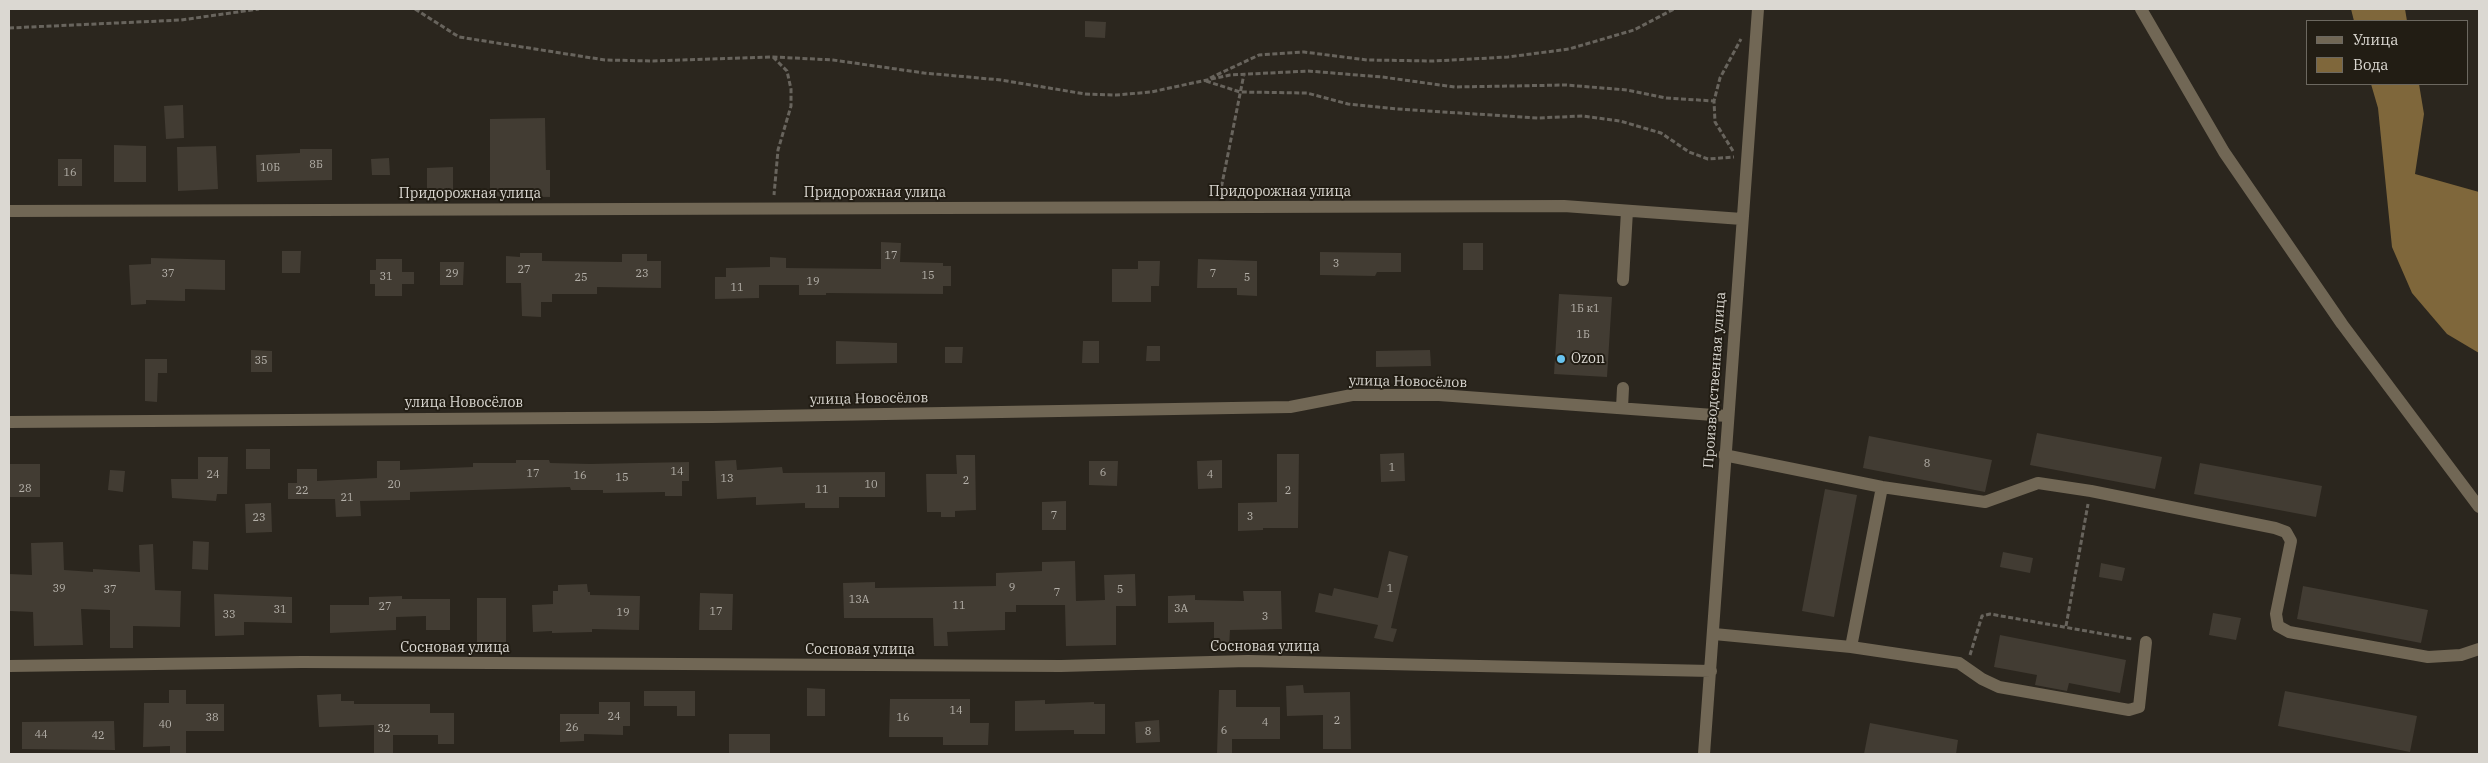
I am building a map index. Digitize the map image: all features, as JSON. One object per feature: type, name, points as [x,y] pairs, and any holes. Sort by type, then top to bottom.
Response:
[{"type":"street","points":[[2141,9],[2224,152],[2342,324],[2479,507]]},
{"type":"street","name":"Производственная улица","points":[[1704,754],[1714,634],[1724,455],[1758,12]]},
{"type":"street","name":"Придорожная улица","points":[[9,211],[1564,206],[1742,219]]},
{"type":"street","points":[[1623,280],[1627,211]]},
{"type":"street","points":[[1622,408],[1623,388]]},
{"type":"street","name":"улица Новосёлов","points":[[9,422],[712,417],[1290,407],[1352,394],[1439,395],[1727,416]]},
{"type":"street","points":[[1724,455],[1882,488],[1985,502],[2038,483],[2090,491],[2286,532],[2292,542],[2276,614],[2278,626],[2289,632],[2428,657],[2462,655],[2479,649]]},
{"type":"street","points":[[1851,647],[1882,488]]},
{"type":"street","points":[[1714,634],[1851,647],[1959,663],[1999,687],[2129,710],[2139,707],[2146,642]]},
{"type":"street","name":"Сосновая улица","points":[[9,666],[312,662],[1061,666],[1248,661],[1711,671]]},
{"type":"path","points":[[9,28],[181,20],[258,9]]},
{"type":"path","points":[[414,9],[460,37],[605,60],[653,61],[773,57],[833,60],[924,74],[1001,80],[1085,94],[1116,95],[1151,92],[1205,80],[1244,74],[1308,71],[1382,76],[1455,87],[1566,85],[1627,90],[1666,98],[1714,101]]},
{"type":"path","points":[[1205,80],[1259,55],[1304,52],[1367,60],[1434,61],[1508,57],[1569,49],[1634,30],[1674,9]]},
{"type":"path","points":[[1205,80],[1240,92],[1307,93],[1348,104],[1397,109],[1538,118],[1584,116],[1611,120],[1661,133],[1689,152],[1708,159],[1738,157],[1715,122],[1714,101],[1720,78],[1734,49],[1758,12]]},
{"type":"path","points":[[773,57],[787,71],[792,106],[778,150],[773,208]]},
{"type":"path","points":[[1217,207],[1244,74]]},
{"type":"path","points":[[2066,626],[2090,491]]},
{"type":"path","points":[[1966,667],[1982,616],[1990,614],[2066,626],[2146,642]]},
{"type":"water","points":[[2351,9],[2405,9],[2407,20],[2354,20]]},
{"type":"water","points":[[2371,85],[2419,85],[2424,114],[2415,174],[2479,192],[2479,353],[2447,334],[2412,293],[2392,247],[2378,108]]},
{"type":"building","points":[[1085,21],[1106,22],[1105,38],[1085,37]]},
{"type":"building","points":[[183,105],[184,138],[166,139],[164,106]]},
{"type":"building","points":[[545,118],[546,170],[550,170],[550,197],[490,196],[490,119]]},
{"type":"building","points":[[114,145],[146,146],[146,182],[114,182]]},
{"type":"building","points":[[216,146],[218,189],[178,191],[177,147]]},
{"type":"building","points":[[300,149],[332,149],[332,180],[257,182],[256,155],[300,153]]},
{"type":"building","points":[[389,158],[390,175],[372,175],[371,159]]},
{"type":"building","points":[[58,159],[82,159],[82,186],[58,186]]},
{"type":"building","points":[[453,167],[453,196],[427,197],[427,168]]},
{"type":"building","points":[[881,242],[901,243],[900,262],[943,263],[943,266],[951,266],[951,286],[943,286],[943,294],[826,293],[826,295],[799,295],[799,285],[759,285],[759,298],[715,299],[715,277],[726,277],[726,268],[770,267],[770,257],[786,258],[786,268],[881,269]]},
{"type":"building","points":[[1463,243],[1483,243],[1483,270],[1463,270]]},
{"type":"building","points":[[282,251],[301,251],[300,273],[282,273]]},
{"type":"building","points":[[1320,252],[1401,253],[1401,272],[1377,272],[1375,276],[1320,275]]},
{"type":"building","points":[[520,253],[542,253],[542,261],[622,262],[622,254],[647,254],[647,261],[661,261],[661,288],[597,287],[597,294],[552,294],[552,302],[541,302],[541,317],[522,316],[521,283],[506,283],[506,256],[520,257]]},
{"type":"building","points":[[151,258],[225,260],[225,290],[185,289],[185,301],[146,300],[146,304],[131,305],[129,265],[151,264]]},
{"type":"building","points":[[376,259],[402,259],[402,272],[414,272],[414,284],[402,284],[402,296],[375,296],[375,284],[370,284],[370,270],[376,270]]},
{"type":"building","points":[[1198,259],[1257,261],[1257,296],[1237,295],[1237,288],[1197,288]]},
{"type":"building","points":[[1138,261],[1160,261],[1159,286],[1151,286],[1151,302],[1112,302],[1112,269],[1138,269]]},
{"type":"building","points":[[440,262],[464,262],[463,285],[440,285]]},
{"type":"building","points":[[1559,294],[1612,297],[1607,377],[1554,374]]},
{"type":"building","points":[[836,341],[897,343],[897,363],[836,364]]},
{"type":"building","points":[[1083,341],[1099,341],[1099,363],[1082,363]]},
{"type":"building","points":[[1147,346],[1160,346],[1160,361],[1146,361]]},
{"type":"building","points":[[945,347],[963,347],[962,363],[945,363]]},
{"type":"building","points":[[251,350],[272,351],[272,372],[251,372]]},
{"type":"building","points":[[1430,350],[1431,366],[1376,367],[1376,351]]},
{"type":"building","points":[[145,359],[167,359],[167,373],[158,373],[157,402],[145,401]]},
{"type":"building","points":[[2037,433],[2162,457],[2155,489],[2030,465]]},
{"type":"building","points":[[1869,436],[1992,460],[1985,492],[1863,468]]},
{"type":"building","points":[[246,449],[270,449],[270,469],[246,469]]},
{"type":"building","points":[[1404,453],[1405,481],[1381,482],[1380,454]]},
{"type":"building","points":[[1277,454],[1299,454],[1298,528],[1263,528],[1263,530],[1238,531],[1238,503],[1277,502]]},
{"type":"building","points":[[956,455],[975,455],[976,510],[955,511],[955,517],[941,517],[941,512],[927,512],[926,474],[957,474]]},
{"type":"building","points":[[198,457],[228,457],[227,494],[217,494],[216,501],[172,498],[171,479],[198,479]]},
{"type":"building","points":[[516,460],[549,460],[550,463],[590,464],[689,462],[689,481],[682,481],[682,496],[665,496],[665,492],[603,493],[603,490],[571,490],[570,487],[410,492],[410,500],[360,501],[361,516],[336,517],[335,499],[288,499],[288,483],[297,483],[297,469],[317,469],[317,481],[377,478],[377,461],[400,461],[400,470],[473,467],[473,463],[516,463]]},
{"type":"building","points":[[736,460],[737,470],[782,467],[783,473],[885,472],[885,497],[839,497],[839,508],[805,508],[805,503],[756,505],[756,497],[717,499],[715,461]]},
{"type":"building","points":[[1222,460],[1222,488],[1198,489],[1197,461]]},
{"type":"building","points":[[1089,461],[1118,461],[1117,486],[1089,485]]},
{"type":"building","points":[[2200,463],[2322,486],[2316,517],[2194,494]]},
{"type":"building","points":[[9,464],[40,464],[40,497],[9,497]]},
{"type":"building","points":[[110,470],[125,471],[123,492],[108,490]]},
{"type":"building","points":[[1825,489],[1857,495],[1834,617],[1802,611]]},
{"type":"building","points":[[1066,501],[1066,530],[1042,530],[1042,502]]},
{"type":"building","points":[[271,503],[272,532],[246,533],[245,504]]},
{"type":"building","points":[[193,541],[209,542],[208,570],[192,569]]},
{"type":"building","points":[[63,542],[64,570],[93,572],[93,569],[140,572],[139,545],[153,544],[155,590],[181,591],[180,627],[133,626],[133,648],[110,648],[110,610],[81,609],[83,645],[34,646],[33,612],[9,611],[9,574],[32,575],[31,543]]},
{"type":"building","points":[[1389,551],[1408,556],[1391,628],[1397,629],[1393,642],[1374,638],[1378,625],[1315,612],[1319,593],[1332,596],[1334,588],[1378,598]]},
{"type":"building","points":[[2003,552],[2033,558],[2030,573],[2000,567]]},
{"type":"building","points":[[1075,561],[1076,601],[1105,600],[1104,575],[1135,574],[1136,606],[1116,606],[1116,645],[1066,646],[1065,605],[1016,605],[1016,612],[1005,612],[1005,630],[947,632],[948,646],[934,646],[933,618],[844,618],[843,583],[875,582],[875,588],[996,586],[996,573],[1042,571],[1042,562]]},
{"type":"building","points":[[2101,563],[2125,568],[2122,581],[2099,577]]},
{"type":"building","points":[[587,584],[590,595],[640,596],[639,630],[592,629],[592,632],[533,632],[532,605],[553,604],[553,591],[558,591],[558,585]]},
{"type":"building","points":[[2303,586],[2428,610],[2421,643],[2297,619]]},
{"type":"building","points":[[1243,591],[1281,591],[1282,629],[1230,630],[1229,647],[1214,647],[1214,622],[1168,623],[1168,596],[1195,595],[1195,600],[1244,601]]},
{"type":"building","points":[[700,593],[733,594],[732,630],[699,630]]},
{"type":"building","points":[[214,594],[292,597],[292,623],[244,622],[244,635],[215,636]]},
{"type":"building","points":[[402,596],[402,599],[450,599],[450,630],[426,630],[426,616],[396,617],[396,630],[330,633],[330,605],[369,605],[369,597]]},
{"type":"building","points":[[477,598],[506,598],[506,642],[477,642]]},
{"type":"building","points":[[2213,613],[2241,618],[2236,640],[2209,635]]},
{"type":"building","points":[[2000,635],[2126,660],[2120,693],[2069,683],[2067,691],[2035,685],[2037,675],[1994,667]]},
{"type":"building","points":[[1303,685],[1304,693],[1350,692],[1351,749],[1323,749],[1323,715],[1287,716],[1286,686]]},
{"type":"building","points":[[807,688],[825,689],[825,716],[807,716]]},
{"type":"building","points":[[169,690],[186,690],[186,704],[224,704],[224,731],[186,731],[186,753],[170,753],[170,746],[143,747],[144,703],[169,703]]},
{"type":"building","points":[[1219,690],[1236,690],[1236,707],[1280,707],[1280,739],[1232,739],[1232,754],[1217,754]]},
{"type":"building","points":[[644,691],[695,691],[695,716],[677,716],[677,706],[644,706]]},
{"type":"building","points":[[2285,691],[2417,716],[2410,752],[2278,726]]},
{"type":"building","points":[[341,694],[341,701],[354,701],[354,704],[430,704],[430,713],[454,713],[454,744],[438,744],[438,735],[393,735],[393,753],[374,753],[374,725],[319,727],[317,695]]},
{"type":"building","points":[[890,699],[970,699],[970,723],[989,723],[988,745],[943,745],[943,737],[889,737]]},
{"type":"building","points":[[1045,700],[1045,704],[1094,702],[1094,704],[1105,704],[1105,734],[1074,734],[1074,730],[1015,731],[1015,701]]},
{"type":"building","points":[[599,702],[630,702],[630,726],[623,726],[623,735],[584,734],[584,741],[560,742],[560,714],[599,714]]},
{"type":"building","points":[[1159,720],[1160,742],[1136,743],[1135,722]]},
{"type":"building","points":[[114,721],[115,750],[22,749],[22,722]]},
{"type":"building","points":[[1870,723],[1958,740],[1956,754],[1864,754]]},
{"type":"building","points":[[729,734],[770,734],[770,754],[729,754]]},
{"type":"place","name":"Ozon","points":[[1561,359]]}]
